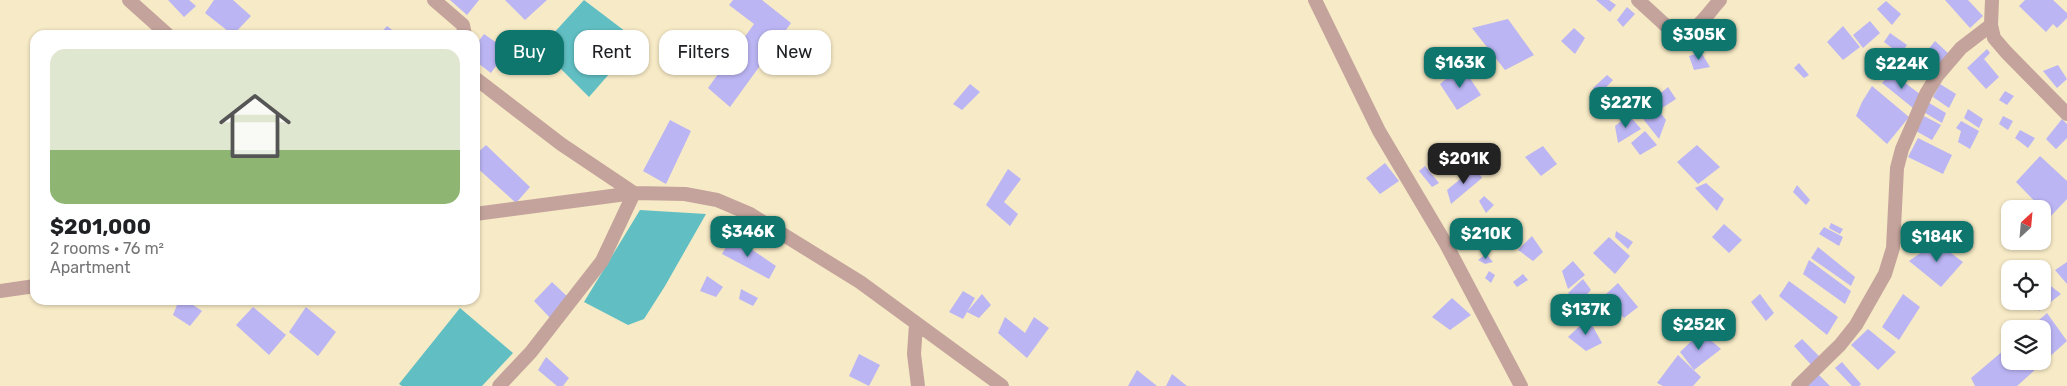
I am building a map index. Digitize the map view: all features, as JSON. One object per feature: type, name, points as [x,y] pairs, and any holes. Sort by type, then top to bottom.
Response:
[{"type":"street","points":[[129,0],[162,30]]},
{"type":"street","points":[[434,0],[463,25],[464,30]]},
{"type":"street","points":[[1315,0],[1379,131],[1446,244],[1521,386]]},
{"type":"street","points":[[1638,0],[1674,32],[1682,34],[1692,32],[1720,0]]},
{"type":"street","points":[[1992,0],[1994,38],[2067,114]]},
{"type":"street","points":[[1798,386],[1845,339],[1856,325],[1885,274],[1893,248],[1897,168],[1902,149],[1926,94],[1937,76],[1961,48],[1992,25]]},
{"type":"street","points":[[480,82],[561,144],[634,193]]},
{"type":"street","points":[[499,386],[531,352],[602,261],[634,193]]},
{"type":"street","points":[[480,213],[634,193],[685,194],[717,200],[750,214],[860,282],[1002,386]]},
{"type":"street","points":[[0,291],[30,287]]},
{"type":"street","points":[[916,324],[914,354],[918,386]]},
{"type":"shaded area","points":[[0,0],[2067,0],[2067,386],[0,386]]},
{"type":"water","points":[[584,0],[624,30],[574,30],[574,75],[608,75],[589,97],[564,72],[564,30],[556,30]]},
{"type":"water","points":[[640,210],[706,214],[644,319],[628,325],[584,302]]},
{"type":"water","points":[[460,308],[513,353],[482,386],[402,386],[399,384]]},
{"type":"building","points":[[168,0],[189,0],[196,6],[184,17]]},
{"type":"building","points":[[214,0],[233,0],[251,16],[238,30],[227,30],[205,13]]},
{"type":"building","points":[[450,0],[479,0],[467,15]]},
{"type":"building","points":[[505,0],[547,0],[525,20]]},
{"type":"building","points":[[733,0],[762,0],[791,23],[786,30],[758,30],[758,68],[730,107],[708,88],[717,75],[748,75],[748,32],[754,24],[729,5]]},
{"type":"building","points":[[1596,0],[1609,0],[1616,5],[1610,12]]},
{"type":"building","points":[[1945,0],[1968,0],[1983,16],[1970,28]]},
{"type":"building","points":[[2025,0],[2053,0],[2067,13],[2067,18],[2057,28],[2053,24],[2046,32],[2019,6]]},
{"type":"building","points":[[1886,1],[1901,14],[1892,25],[1877,9]]},
{"type":"building","points":[[1627,7],[1635,14],[1623,27],[1617,20]]},
{"type":"building","points":[[1508,19],[1534,55],[1505,70],[1472,28]]},
{"type":"building","points":[[1870,21],[1880,33],[1863,48],[1853,35]]},
{"type":"building","points":[[387,26],[392,30],[383,30]]},
{"type":"building","points":[[1843,26],[1860,47],[1843,60],[1827,42]]},
{"type":"building","points":[[1574,28],[1585,38],[1575,54],[1561,41]]},
{"type":"building","points":[[1890,33],[1907,45],[1900,54],[1884,42]]},
{"type":"building","points":[[484,34],[495,42],[495,67],[491,73],[480,65],[480,39]]},
{"type":"building","points":[[1935,41],[1949,54],[1940,63],[1927,51]]},
{"type":"building","points":[[1915,48],[1930,64],[1921,71],[1909,52]]},
{"type":"building","points":[[1987,49],[1990,53],[1984,59],[1999,77],[1986,89],[1967,68]]},
{"type":"building","points":[[1701,52],[1710,67],[1694,70],[1689,56]]},
{"type":"building","points":[[1799,63],[1809,75],[1804,78],[1794,68]]},
{"type":"building","points":[[2058,65],[2067,79],[2057,88],[2043,71]]},
{"type":"building","points":[[1462,66],[1481,95],[1457,110],[1440,84]]},
{"type":"building","points":[[1891,72],[1921,95],[1913,108],[1882,83]]},
{"type":"building","points":[[1607,75],[1613,80],[1595,99],[1593,88]]},
{"type":"building","points":[[970,84],[980,92],[962,110],[953,104]]},
{"type":"building","points":[[1940,84],[1956,94],[1949,108],[1933,97]]},
{"type":"building","points":[[1872,86],[1909,117],[1887,144],[1856,116]]},
{"type":"building","points":[[1668,87],[1676,99],[1662,108],[1656,97]]},
{"type":"building","points":[[2005,91],[2014,96],[2007,105],[1999,100]]},
{"type":"building","points":[[1629,97],[1637,103],[1620,116],[1614,110]]},
{"type":"building","points":[[1649,97],[1666,120],[1659,139],[1636,110]]},
{"type":"building","points":[[1926,101],[1946,113],[1942,123],[1922,111]]},
{"type":"building","points":[[1968,109],[1983,119],[1979,128],[1964,118]]},
{"type":"building","points":[[1629,115],[1641,129],[1618,143],[1615,126]]},
{"type":"building","points":[[1924,116],[1941,125],[1932,140],[1916,131]]},
{"type":"building","points":[[2003,116],[2013,121],[2008,130],[1999,124]]},
{"type":"building","points":[[2062,119],[2067,124],[2067,138],[2056,149],[2046,139]]},
{"type":"building","points":[[670,120],[691,131],[666,184],[643,171]]},
{"type":"building","points":[[1961,121],[1979,131],[1970,149],[1958,142],[1961,131],[1956,128]]},
{"type":"building","points":[[2020,130],[2035,138],[2028,148],[2015,138]]},
{"type":"building","points":[[1645,131],[1657,145],[1640,155],[1631,143]]},
{"type":"building","points":[[1918,138],[1952,155],[1943,174],[1908,157]]},
{"type":"building","points":[[486,145],[530,187],[516,203],[480,171],[480,150]]},
{"type":"building","points":[[1697,145],[1720,167],[1698,184],[1677,162]]},
{"type":"building","points":[[1543,146],[1557,164],[1541,176],[1525,157]]},
{"type":"building","points":[[2040,156],[2067,181],[2067,199],[2051,216],[2051,200],[2033,200],[2016,182]]},
{"type":"building","points":[[1385,163],[1399,181],[1380,194],[1366,178]]},
{"type":"building","points":[[1425,166],[1439,183],[1432,187],[1419,171]]},
{"type":"building","points":[[1475,167],[1482,178],[1451,204],[1447,190]]},
{"type":"building","points":[[1008,169],[1021,179],[1004,202],[1018,214],[1010,226],[986,205]]},
{"type":"building","points":[[1706,183],[1724,199],[1717,211],[1695,188]]},
{"type":"building","points":[[1797,185],[1810,200],[1806,205],[1793,192]]},
{"type":"building","points":[[1484,196],[1494,205],[1486,213],[1479,201]]},
{"type":"building","points":[[1831,223],[1843,229],[1840,234],[1829,228]]},
{"type":"building","points":[[1724,224],[1742,240],[1729,253],[1712,237]]},
{"type":"building","points":[[1824,227],[1843,237],[1839,246],[1819,234]]},
{"type":"building","points":[[1616,231],[1633,242],[1628,249],[1615,237]]},
{"type":"building","points":[[1487,233],[1496,238],[1491,249],[1482,242]]},
{"type":"building","points":[[732,236],[776,266],[769,279],[722,254]]},
{"type":"building","points":[[1532,236],[1543,252],[1533,261],[1518,250]]},
{"type":"building","points":[[1609,237],[1630,256],[1615,274],[1593,253]]},
{"type":"building","points":[[1936,242],[1963,262],[1941,287],[1909,261]]},
{"type":"building","points":[[1818,247],[1855,277],[1851,286],[1811,258]]},
{"type":"building","points":[[1486,254],[1493,262],[1485,264],[1478,260]]},
{"type":"building","points":[[1809,260],[1851,291],[1845,304],[1803,274]]},
{"type":"building","points":[[1573,261],[1585,275],[1568,289],[1562,271]]},
{"type":"building","points":[[2067,262],[2067,284],[2055,270]]},
{"type":"building","points":[[1489,271],[1495,275],[1491,283],[1485,278]]},
{"type":"building","points":[[1523,274],[1528,280],[1517,287],[1513,282]]},
{"type":"building","points":[[707,276],[723,287],[716,297],[700,291]]},
{"type":"building","points":[[1583,279],[1591,290],[1579,302],[1568,293]]},
{"type":"building","points":[[1789,281],[1838,317],[1827,335],[1779,296]]},
{"type":"building","points":[[552,282],[570,299],[552,320],[534,301]]},
{"type":"building","points":[[1618,283],[1638,307],[1624,318],[1605,295]]},
{"type":"building","points":[[2051,286],[2061,294],[2051,302]]},
{"type":"building","points":[[741,289],[758,298],[753,306],[739,299]]},
{"type":"building","points":[[963,291],[975,298],[963,319],[949,312]]},
{"type":"building","points":[[982,294],[991,305],[979,318],[967,312]]},
{"type":"building","points":[[1760,294],[1774,313],[1766,321],[1751,302]]},
{"type":"building","points":[[1903,294],[1920,307],[1899,340],[1882,327]]},
{"type":"building","points":[[1452,298],[1471,315],[1450,330],[1432,317]]},
{"type":"building","points":[[177,305],[193,305],[202,311],[190,326],[173,315]]},
{"type":"building","points":[[253,307],[286,335],[269,355],[236,325]]},
{"type":"building","points":[[306,307],[336,332],[318,356],[289,332]]},
{"type":"building","points":[[1680,311],[1692,324],[1670,341],[1662,329]]},
{"type":"building","points":[[2047,313],[2067,341],[2051,355],[2051,320],[2039,320]]},
{"type":"building","points":[[1005,317],[1025,333],[1034,317],[1049,328],[1027,358],[998,333]]},
{"type":"building","points":[[1588,318],[1602,343],[1586,351],[1568,337]]},
{"type":"building","points":[[1868,329],[1896,352],[1878,370],[1851,345]]},
{"type":"building","points":[[1701,332],[1721,349],[1694,370],[1680,352]]},
{"type":"building","points":[[1802,339],[1824,361],[1814,368],[1794,346]]},
{"type":"building","points":[[2001,353],[2001,370],[2035,370],[2017,386],[1975,386],[1971,378]]},
{"type":"building","points":[[859,354],[880,365],[869,386],[849,376]]},
{"type":"building","points":[[1678,355],[1701,377],[1693,386],[1663,386],[1657,383]]},
{"type":"building","points":[[546,357],[569,378],[563,386],[557,386],[538,370]]},
{"type":"building","points":[[1842,362],[1861,384],[1859,386],[1852,386],[1835,368]]},
{"type":"building","points":[[1137,370],[1157,386],[1128,386]]},
{"type":"building","points":[[1817,373],[1830,386],[1804,386]]},
{"type":"building","points":[[1172,374],[1187,386],[1166,386]]}]
